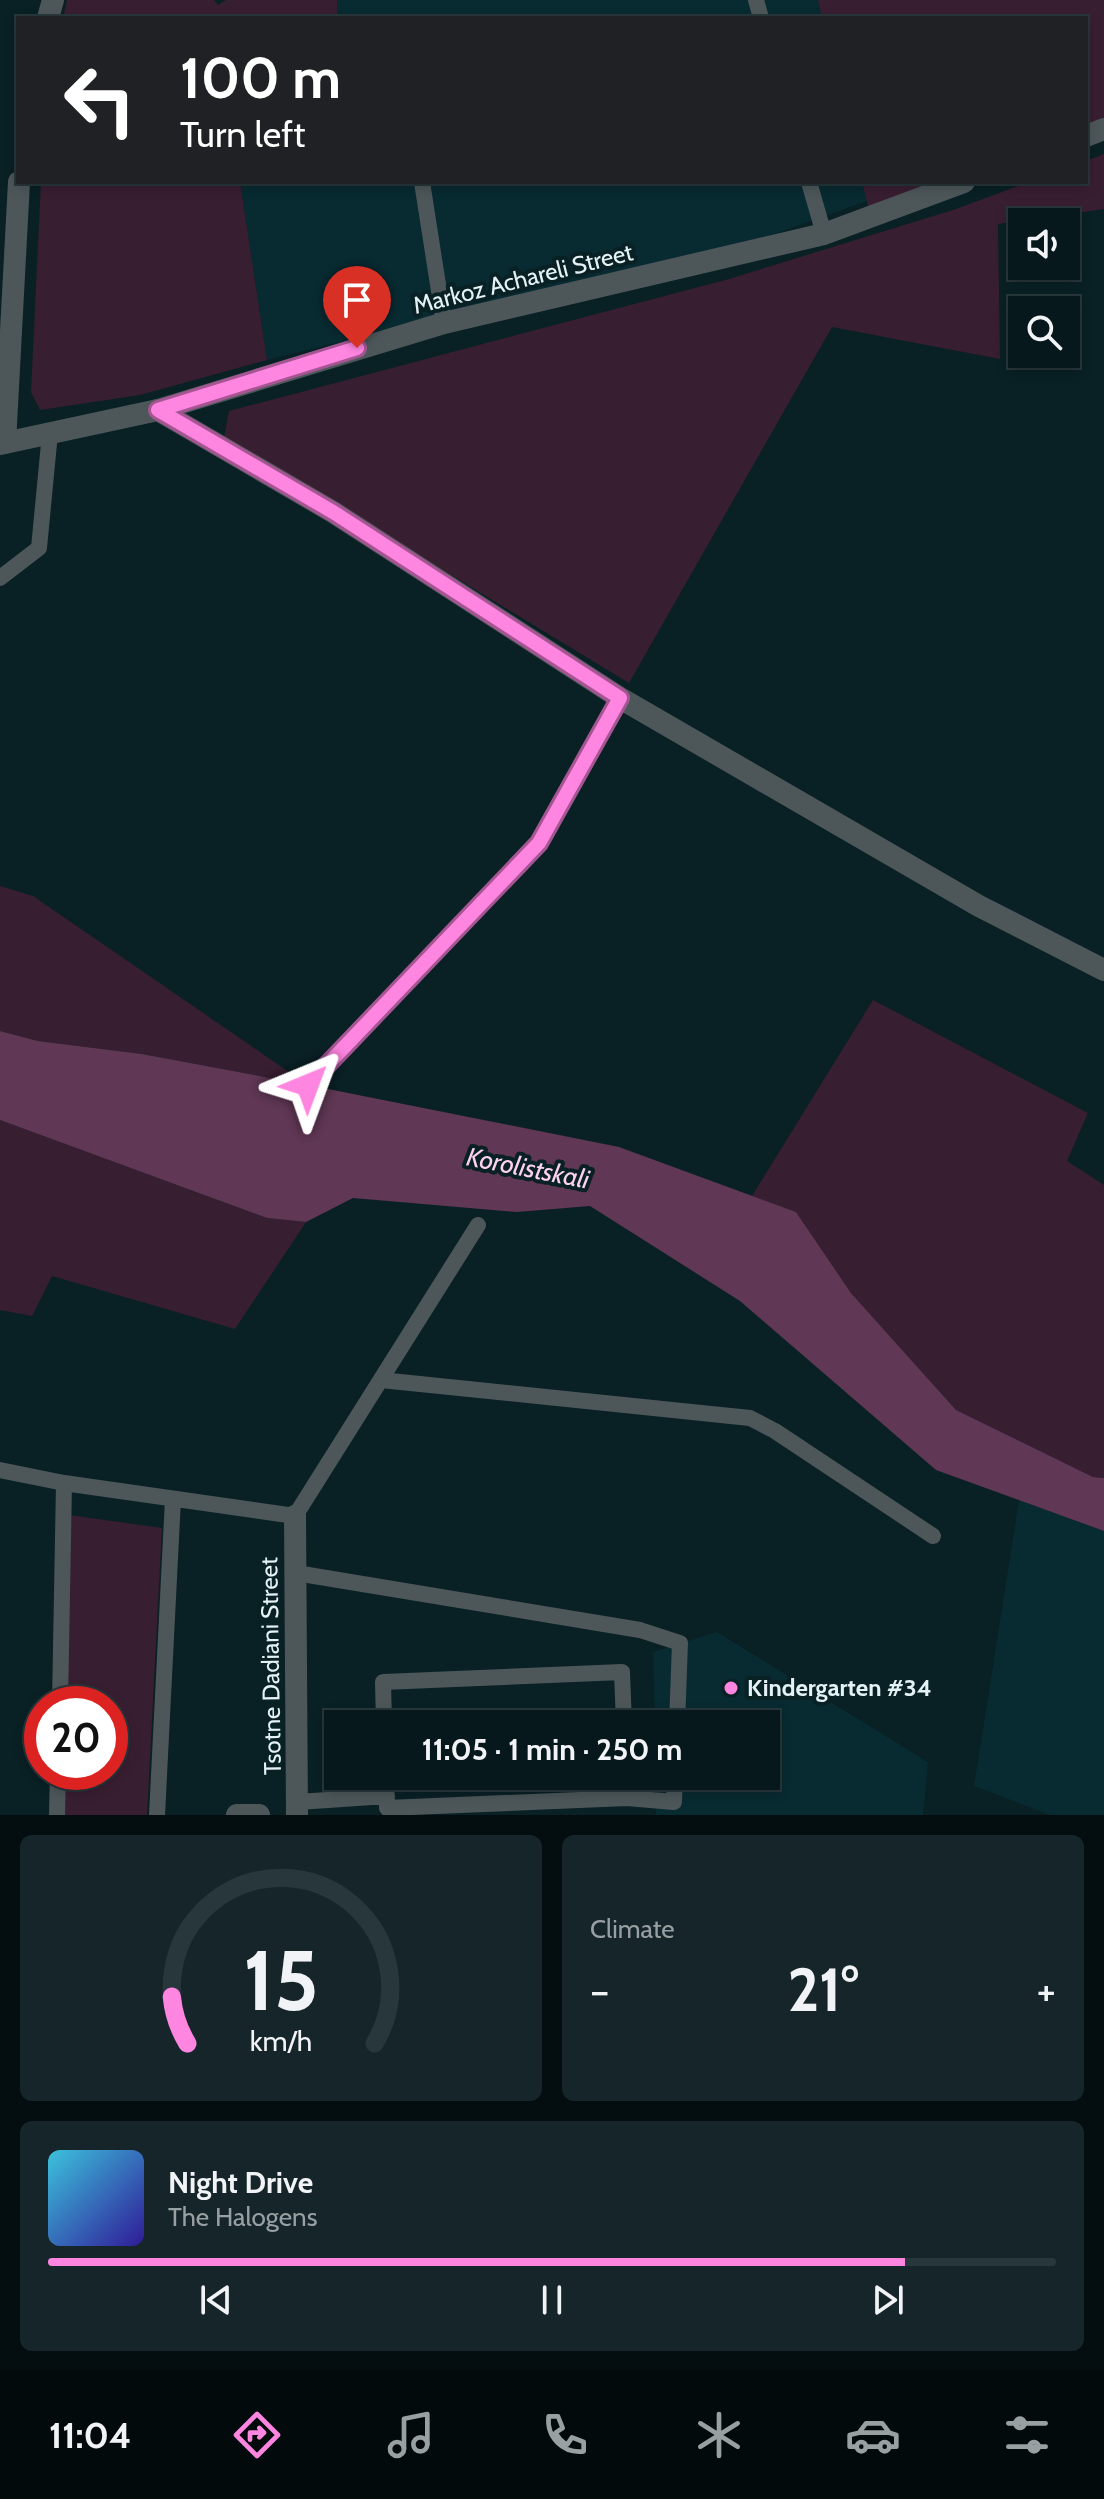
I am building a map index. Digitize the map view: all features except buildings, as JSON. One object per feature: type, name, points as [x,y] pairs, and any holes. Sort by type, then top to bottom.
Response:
[{"type":"street","points":[[2,444],[19,184]]},
{"type":"street","name":"Markoz Achareli Street","points":[[2,444],[158,410],[444,323],[824,234],[959,184]]},
{"type":"street","points":[[158,410],[333,512],[620,698],[979,906],[1104,970]]},
{"type":"street","name":"Tsotne Dadiani Street","points":[[295,1516],[298,1808]]},
{"type":"street","points":[[237,1815],[259,1815]]},
{"type":"lane","points":[[422,184],[444,323]]},
{"type":"lane","points":[[810,184],[824,234]]},
{"type":"lane","points":[[0,578],[39,548],[50,433]]},
{"type":"lane","points":[[308,1085],[539,843],[620,698]]},
{"type":"lane","points":[[0,1470],[64,1483],[295,1516],[478,1225]]},
{"type":"lane","points":[[381,1380],[750,1418],[775,1431],[933,1536]]},
{"type":"lane","points":[[60,1686],[64,1483]]},
{"type":"lane","points":[[157,1815],[173,1499]]},
{"type":"lane","points":[[296,1573],[640,1630],[680,1643],[678,1710]]},
{"type":"lane","points":[[384,1710],[383,1682],[622,1672],[623,1710]]},
{"type":"lane","points":[[57,1815],[58,1790]]},
{"type":"lane","points":[[387,1790],[387,1808],[627,1798],[674,1802],[674,1790]]},
{"type":"lane","points":[[627,1790],[627,1798]]},
{"type":"lane","points":[[298,1808],[387,1796]]},
{"type":"shaded area","points":[[67,0],[214,0],[218,5],[226,0],[337,0],[338,16],[63,16]]},
{"type":"shaded area","points":[[337,0],[818,0],[822,16],[339,16]]},
{"type":"shaded area","points":[[818,0],[1104,0],[1104,129],[1088,135],[1088,16],[822,16]]},
{"type":"shaded area","points":[[1104,154],[1104,209],[1080,212],[1080,208],[1008,208],[1008,223],[998,224],[1000,359],[832,327],[629,683],[224,437],[229,411],[729,279],[956,209],[1024,184],[1088,184],[1088,160]]},
{"type":"shaded area","points":[[41,184],[240,184],[267,360],[140,395],[40,410],[31,392]]},
{"type":"shaded area","points":[[240,184],[863,184],[867,201],[754,241],[267,360]]},
{"type":"shaded area","points":[[863,184],[959,184],[871,217]]},
{"type":"shaded area","points":[[0,886],[33,896],[308,1085],[142,1054],[38,1041],[0,1031]]},
{"type":"shaded area","points":[[873,1000],[1088,1113],[1067,1161],[1104,1185],[1104,1478],[1093,1477],[956,1410],[851,1293],[796,1212],[752,1196]]},
{"type":"shaded area","points":[[0,1120],[267,1218],[306,1222],[235,1329],[52,1276],[32,1316],[0,1310]]},
{"type":"shaded area","points":[[1019,1500],[1104,1531],[1104,1815],[1050,1815],[974,1786]]},
{"type":"shaded area","points":[[69,1515],[162,1528],[147,1815],[63,1815],[63,1790],[128,1790],[128,1686],[65,1686]]},
{"type":"shaded area","name":"Kindergarten #34","points":[[717,1632],[928,1762],[923,1815],[656,1815],[656,1790],[780,1790],[780,1710],[655,1710],[653,1652]]},
{"type":"water","name":"Korolistskali","points":[[0,1031],[38,1041],[142,1054],[308,1085],[619,1147],[796,1212],[851,1293],[956,1410],[1093,1477],[1104,1478],[1104,1531],[936,1470],[740,1301],[590,1206],[517,1212],[353,1198],[306,1222],[267,1218],[0,1120]]},
{"type":"place","name":"Kindergarten #34","points":[[731,1688]]},
{"type":"route","points":[[308,1085],[539,843],[620,698],[333,512],[158,410],[357,348]]}]
